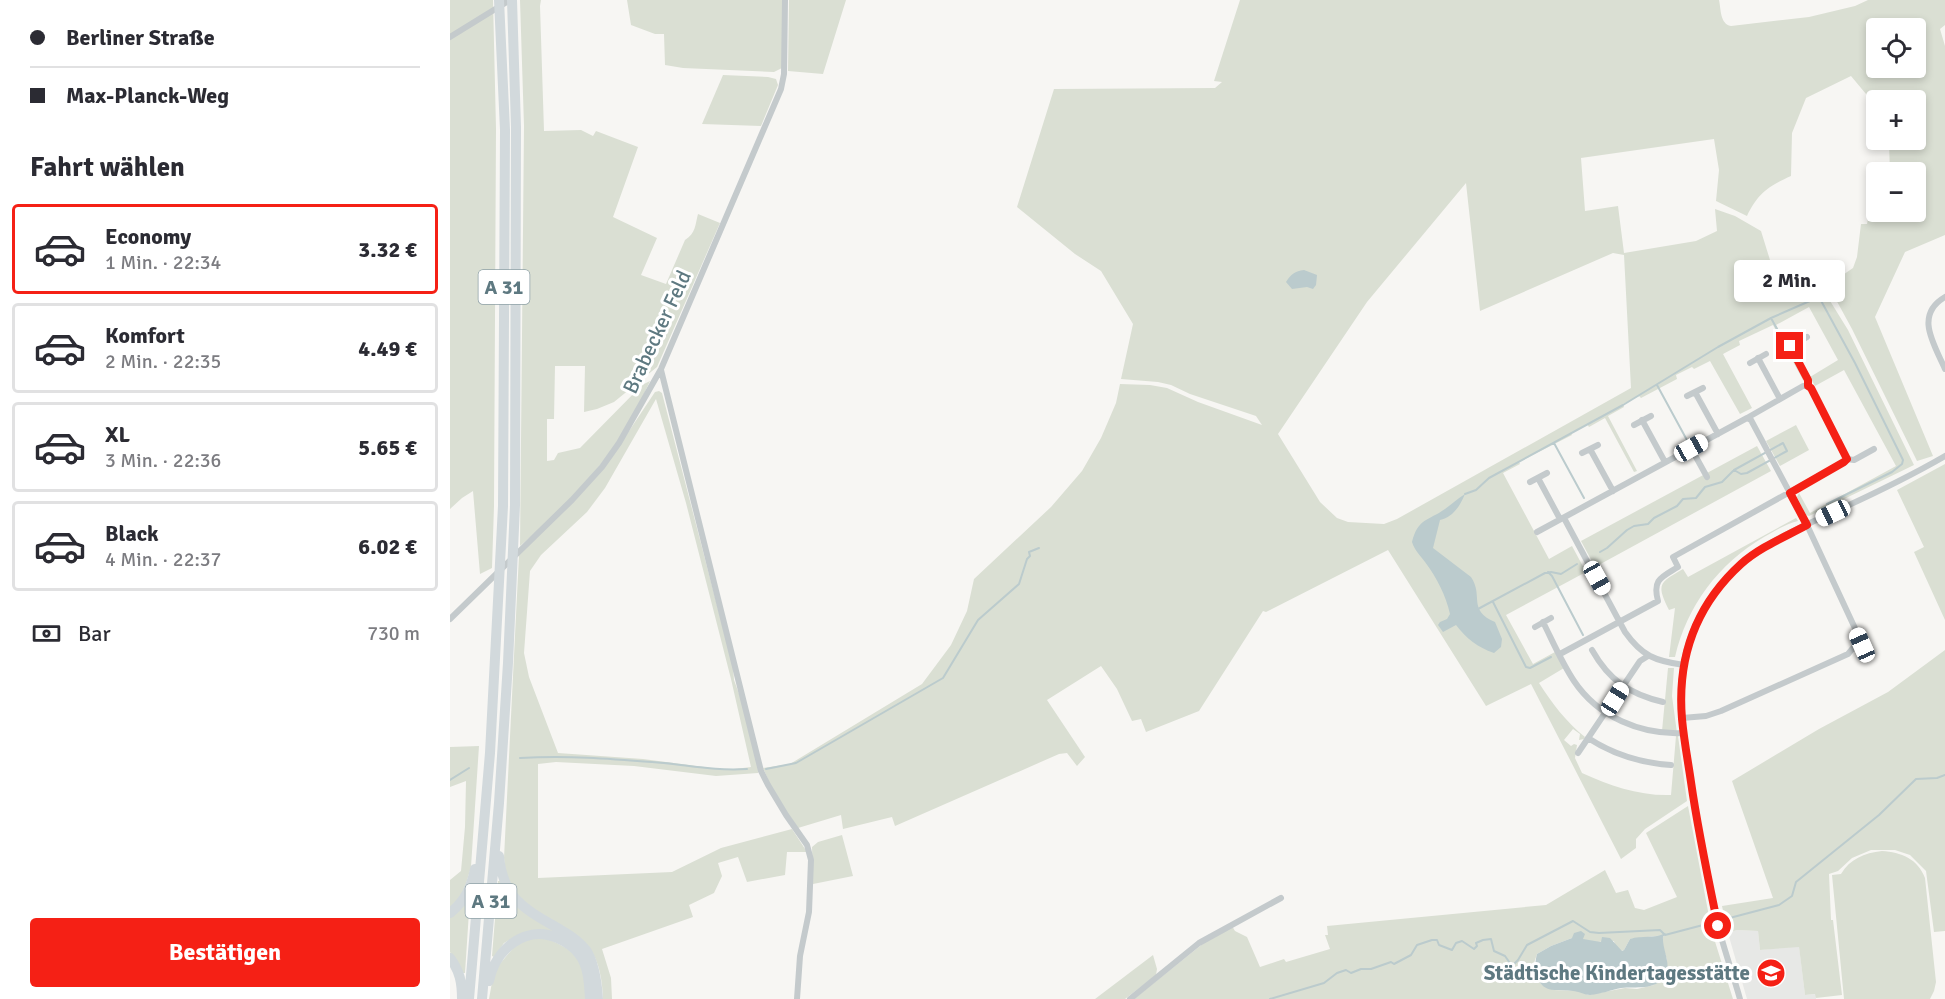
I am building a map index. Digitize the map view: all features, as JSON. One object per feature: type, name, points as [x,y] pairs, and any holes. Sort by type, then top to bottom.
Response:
[{"type":"highway","name":"A 31","points":[[469,999],[494,686],[503,506],[505,130],[499,0]]},
{"type":"highway","name":"A 31","points":[[482,999],[499,802],[515,505],[516,127],[511,0]]},
{"type":"highway","points":[[499,802],[503,816],[499,857],[505,884],[520,904],[533,915],[574,937],[585,949],[597,981],[598,999]]},
{"type":"highway","points":[[450,913],[466,897],[472,884],[477,848],[483,841]]},
{"type":"highway","points":[[487,999],[493,966],[504,950],[521,938],[536,934],[546,934],[561,940],[569,944],[580,955],[586,968],[590,999]]},
{"type":"highway","points":[[450,958],[462,981],[462,999]]},
{"type":"street","points":[[450,37],[511,0]]},
{"type":"street","name":"Brabecker Feld","points":[[450,619],[572,500],[602,467],[635,418],[661,369],[781,89],[784,74],[785,0]]},
{"type":"street","points":[[1945,297],[1935,304],[1929,314],[1928,323],[1929,333],[1945,369]]},
{"type":"street","points":[[1807,337],[1790,346],[1808,380],[1808,386],[1847,459]]},
{"type":"street","points":[[1750,363],[1766,354]]},
{"type":"street","points":[[1758,358],[1780,399]]},
{"type":"street","points":[[661,369],[762,771],[786,815],[807,845],[811,860],[809,912],[800,956],[797,999]]},
{"type":"street","points":[[1537,532],[1780,399],[1808,386]]},
{"type":"street","points":[[1687,396],[1703,388]]},
{"type":"street","points":[[1695,392],[1718,434]]},
{"type":"street","points":[[1634,425],[1651,416]]},
{"type":"street","points":[[1747,418],[1751,420],[1807,525],[1866,652]]},
{"type":"street","points":[[1642,420],[1665,462]]},
{"type":"street","points":[[1582,453],[1599,445]]},
{"type":"street","points":[[1691,448],[1707,477]]},
{"type":"street","points":[[1590,449],[1613,491]]},
{"type":"street","points":[[1560,654],[1658,601],[1656,589],[1658,580],[1678,567],[1673,557],[1847,459],[1854,460],[1874,449]]},
{"type":"street","points":[[1740,999],[1718,926],[1705,866],[1683,734],[1684,665],[1693,629],[1724,582],[1747,559],[1807,525],[1945,456]]},
{"type":"street","points":[[1530,482],[1547,473]]},
{"type":"street","points":[[1538,478],[1632,642],[1648,656],[1662,662],[1684,665]]},
{"type":"street","points":[[1534,627],[1551,618]]},
{"type":"street","points":[[1543,622],[1574,681],[1606,713],[1644,729],[1683,734]]},
{"type":"street","points":[[1682,718],[1706,716],[1728,709],[1848,654],[1853,648]]},
{"type":"street","points":[[1592,650],[1606,671],[1623,686],[1642,696],[1663,702]]},
{"type":"street","points":[[1578,753],[1640,661],[1648,656]]},
{"type":"street","points":[[1588,738],[1635,760],[1671,765]]},
{"type":"street","points":[[1130,999],[1199,944],[1281,898]]},
{"type":"shaded area","points":[[450,0],[493,0],[496,129],[494,506],[492,568],[480,574],[473,491],[450,509]]},
{"type":"shaded area","points":[[520,0],[541,0],[544,131],[581,130],[593,136],[596,131],[638,147],[613,217],[657,238],[641,275],[666,284],[685,240],[693,232],[698,214],[720,223],[657,367],[614,402],[584,412],[585,366],[555,366],[554,419],[547,419],[547,461],[554,460],[558,453],[580,448],[642,385],[650,381],[635,413],[596,471],[552,517],[520,546],[524,126]]},
{"type":"shaded area","points":[[627,0],[783,0],[782,68],[774,72],[683,68],[665,65],[664,34],[655,34],[631,25]]},
{"type":"shaded area","points":[[789,0],[846,0],[823,74],[788,71]]},
{"type":"shaded area","points":[[1240,0],[1719,0],[1723,19],[1727,25],[1731,26],[1809,17],[1855,6],[1868,0],[1945,0],[1945,25],[1940,29],[1945,46],[1945,235],[1905,252],[1875,317],[1933,456],[1917,461],[1828,285],[1853,268],[1857,257],[1861,224],[1867,222],[1926,222],[1926,162],[1890,162],[1889,150],[1926,150],[1926,90],[1866,90],[1866,94],[1851,76],[1806,98],[1792,133],[1791,176],[1765,191],[1755,201],[1747,216],[1716,201],[1719,170],[1714,139],[1581,158],[1585,211],[1618,206],[1624,253],[1696,241],[1717,231],[1715,209],[1735,216],[1761,231],[1783,302],[1819,283],[1848,330],[1914,465],[1809,516],[1806,515],[1797,497],[1799,493],[1810,513],[1896,466],[1844,370],[1815,386],[1810,377],[1838,360],[1809,307],[1776,325],[1805,379],[1803,380],[1773,325],[1739,341],[1740,345],[1723,354],[1752,408],[1740,414],[1710,361],[1676,375],[1677,379],[1641,398],[1639,396],[1623,404],[1624,407],[1608,416],[1637,471],[1634,472],[1605,418],[1589,427],[1587,424],[1571,433],[1572,435],[1519,462],[1520,464],[1503,473],[1549,559],[1572,546],[1586,572],[1506,615],[1533,664],[1555,652],[1564,668],[1539,683],[1560,712],[1585,737],[1579,740],[1580,734],[1573,729],[1564,740],[1571,746],[1577,745],[1575,758],[1582,773],[1625,789],[1648,794],[1671,795],[1676,736],[1678,736],[1687,801],[1645,829],[1636,839],[1636,848],[1621,859],[1531,684],[1486,706],[1388,550],[1266,612],[1263,611],[1199,711],[1146,732],[1141,719],[1132,721],[1117,689],[1101,666],[1047,700],[1085,757],[1077,766],[1067,753],[1059,754],[895,826],[892,817],[843,829],[841,815],[798,828],[775,795],[763,768],[790,764],[922,684],[951,645],[967,611],[974,579],[1051,507],[1082,471],[1101,438],[1116,403],[1120,384],[1167,388],[1262,425],[1256,416],[1190,394],[1171,385],[1121,379],[1133,324],[1101,271],[1075,254],[1017,207],[1054,89],[1215,88],[1222,82],[1214,81]],"holes":[[[1466,183],[1480,311],[1613,253],[1624,255],[1631,388],[1397,519],[1384,524],[1348,522],[1337,518],[1320,502],[1278,434],[1367,302]]]},
{"type":"shaded area","points":[[723,75],[776,79],[778,85],[761,126],[702,124]]},
{"type":"shaded area","points":[[1304,270],[1317,275],[1316,285],[1313,289],[1307,287],[1292,289],[1286,282],[1294,273]]},
{"type":"shaded area","points":[[655,392],[662,393],[759,771],[758,773],[716,776],[634,766],[556,762],[538,764],[538,878],[672,872],[721,848],[792,829],[807,852],[787,852],[785,875],[747,882],[738,857],[718,863],[722,876],[714,893],[689,905],[693,917],[602,949],[611,978],[612,999],[603,999],[600,972],[589,947],[527,906],[513,890],[506,870],[504,858],[519,555],[621,443]],"holes":[[[656,399],[686,503],[751,767],[727,770],[643,759],[558,753],[529,677],[524,653],[530,571],[541,555],[587,512],[605,488]]]},
{"type":"shaded area","points":[[1796,425],[1809,450],[1780,466],[1766,441]]},
{"type":"shaded area","points":[[1757,446],[1771,471],[1595,567],[1581,541]]},
{"type":"shaded area","points":[[1945,464],[1945,620],[1914,552],[1924,547],[1897,490]]},
{"type":"shaded area","points":[[1465,494],[1455,510],[1440,520],[1433,548],[1471,577],[1475,584],[1481,613],[1495,622],[1502,639],[1501,647],[1494,653],[1473,642],[1456,625],[1443,632],[1438,625],[1450,614],[1446,601],[1433,574],[1412,542],[1417,528],[1424,521]]},
{"type":"shaded area","points":[[1796,518],[1798,521],[1780,528],[1747,548],[1719,573],[1696,604],[1680,638],[1675,657],[1669,657],[1675,608],[1669,610],[1662,595],[1661,589],[1665,581],[1683,569],[1688,577]]},
{"type":"shaded area","points":[[1945,650],[1945,931],[1934,932],[1926,871],[1910,855],[1895,850],[1871,850],[1852,858],[1838,871],[1829,874],[1831,920],[1833,920],[1842,995],[1816,998],[1815,994],[1805,995],[1799,947],[1760,950],[1758,931],[1737,930],[1728,933],[1722,906],[1773,898],[1732,781],[1819,729],[1888,692]]},
{"type":"shaded area","points":[[1668,668],[1674,668],[1672,696],[1677,733],[1662,731]]},
{"type":"shaded area","points":[[479,746],[471,867],[463,894],[450,908],[450,880],[461,871],[466,781],[450,787],[450,747]]},
{"type":"shaded area","points":[[1688,806],[1712,932],[1733,999],[1134,999],[1205,942],[1232,926],[1235,931],[1247,937],[1260,967],[1330,949],[1325,935],[1328,935],[1327,926],[1546,905],[1605,870],[1616,893],[1628,890],[1635,908],[1644,910],[1677,897],[1646,833]],"holes":[[[1665,935],[1662,944],[1667,960],[1654,985],[1588,995],[1580,991],[1554,990],[1541,984],[1537,977],[1534,963],[1537,954],[1572,938],[1597,942],[1614,941],[1615,946],[1621,951],[1630,939]]]},
{"type":"shaded area","points":[[842,835],[853,876],[813,884],[812,847],[818,842]]},
{"type":"shaded area","points":[[1882,851],[1896,853],[1913,861],[1925,878],[1936,982],[1930,999],[1844,999],[1832,875],[1841,874],[1858,858]]},
{"type":"shaded area","points":[[498,881],[566,936],[511,939],[504,943],[494,957],[492,956]]},
{"type":"shaded area","points":[[470,896],[465,973],[463,973],[450,952],[450,917]]},
{"type":"shaded area","name":"Städtische Kindertagesstätte","points":[[1737,930],[1758,931],[1760,950],[1799,946],[1805,995],[1816,994],[1816,999],[1747,999],[1728,933]]},
{"type":"shaded area","points":[[1581,931],[1585,934],[1583,939],[1601,942],[1602,937],[1610,938],[1622,951],[1630,939],[1666,933],[1663,942],[1668,968],[1664,977],[1650,986],[1621,988],[1590,995],[1575,991],[1548,989],[1543,986],[1536,972],[1537,954],[1572,938],[1574,933]]},
{"type":"shaded area","points":[[544,937],[566,948],[578,959],[584,974],[587,999],[489,999],[494,971],[519,941]]},
{"type":"shaded area","points":[[1153,955],[1157,969],[1156,975],[1125,999],[1095,999]]},
{"type":"waterway","points":[[1465,494],[1476,490],[1489,478],[1623,405],[1718,347],[1771,318],[1819,297],[1903,460],[1902,464],[1892,472],[1827,504]]},
{"type":"waterway","points":[[1771,318],[1787,347]]},
{"type":"waterway","points":[[1657,385],[1688,442]]},
{"type":"waterway","points":[[1554,443],[1584,498]]},
{"type":"waterway","points":[[1600,552],[1627,530],[1634,526],[1648,524],[1654,518],[1677,506],[1683,499],[1696,498],[1705,487],[1722,482],[1734,470],[1741,474],[1747,473],[1787,451],[1783,443],[1734,470]]},
{"type":"waterway","points":[[766,769],[796,763],[943,678],[978,620],[1019,584],[1030,556],[1029,552],[1039,548]]},
{"type":"waterway","points":[[1478,609],[1545,573],[1561,574],[1577,564]]},
{"type":"waterway","points":[[1548,572],[1583,635]]},
{"type":"waterway","points":[[1493,602],[1526,667],[1530,668],[1551,657]]},
{"type":"waterway","points":[[520,758],[592,758],[715,769],[747,769]]},
{"type":"waterway","points":[[450,780],[469,768]]},
{"type":"waterway","points":[[1270,999],[1324,983],[1337,973],[1346,970],[1351,973],[1391,962],[1394,964],[1411,955],[1417,945],[1432,940],[1437,940],[1439,945],[1452,950],[1456,943],[1462,941],[1474,949],[1477,946],[1476,943],[1491,939],[1494,951],[1505,956],[1512,966],[1527,945],[1573,921],[1590,932],[1660,930],[1665,935],[1779,905],[1792,896],[1796,882],[1879,815],[1916,779],[1937,778],[1945,775]]},
{"type":"place","name":"Städtische Kindertagesstätte","points":[[1771,973]]},
{"type":"route","points":[[1718,926],[1697,824],[1682,718],[1682,674],[1689,641],[1693,629],[1711,599],[1740,565],[1758,551],[1807,525],[1790,493],[1847,459],[1808,386],[1808,380],[1790,346]]}]
